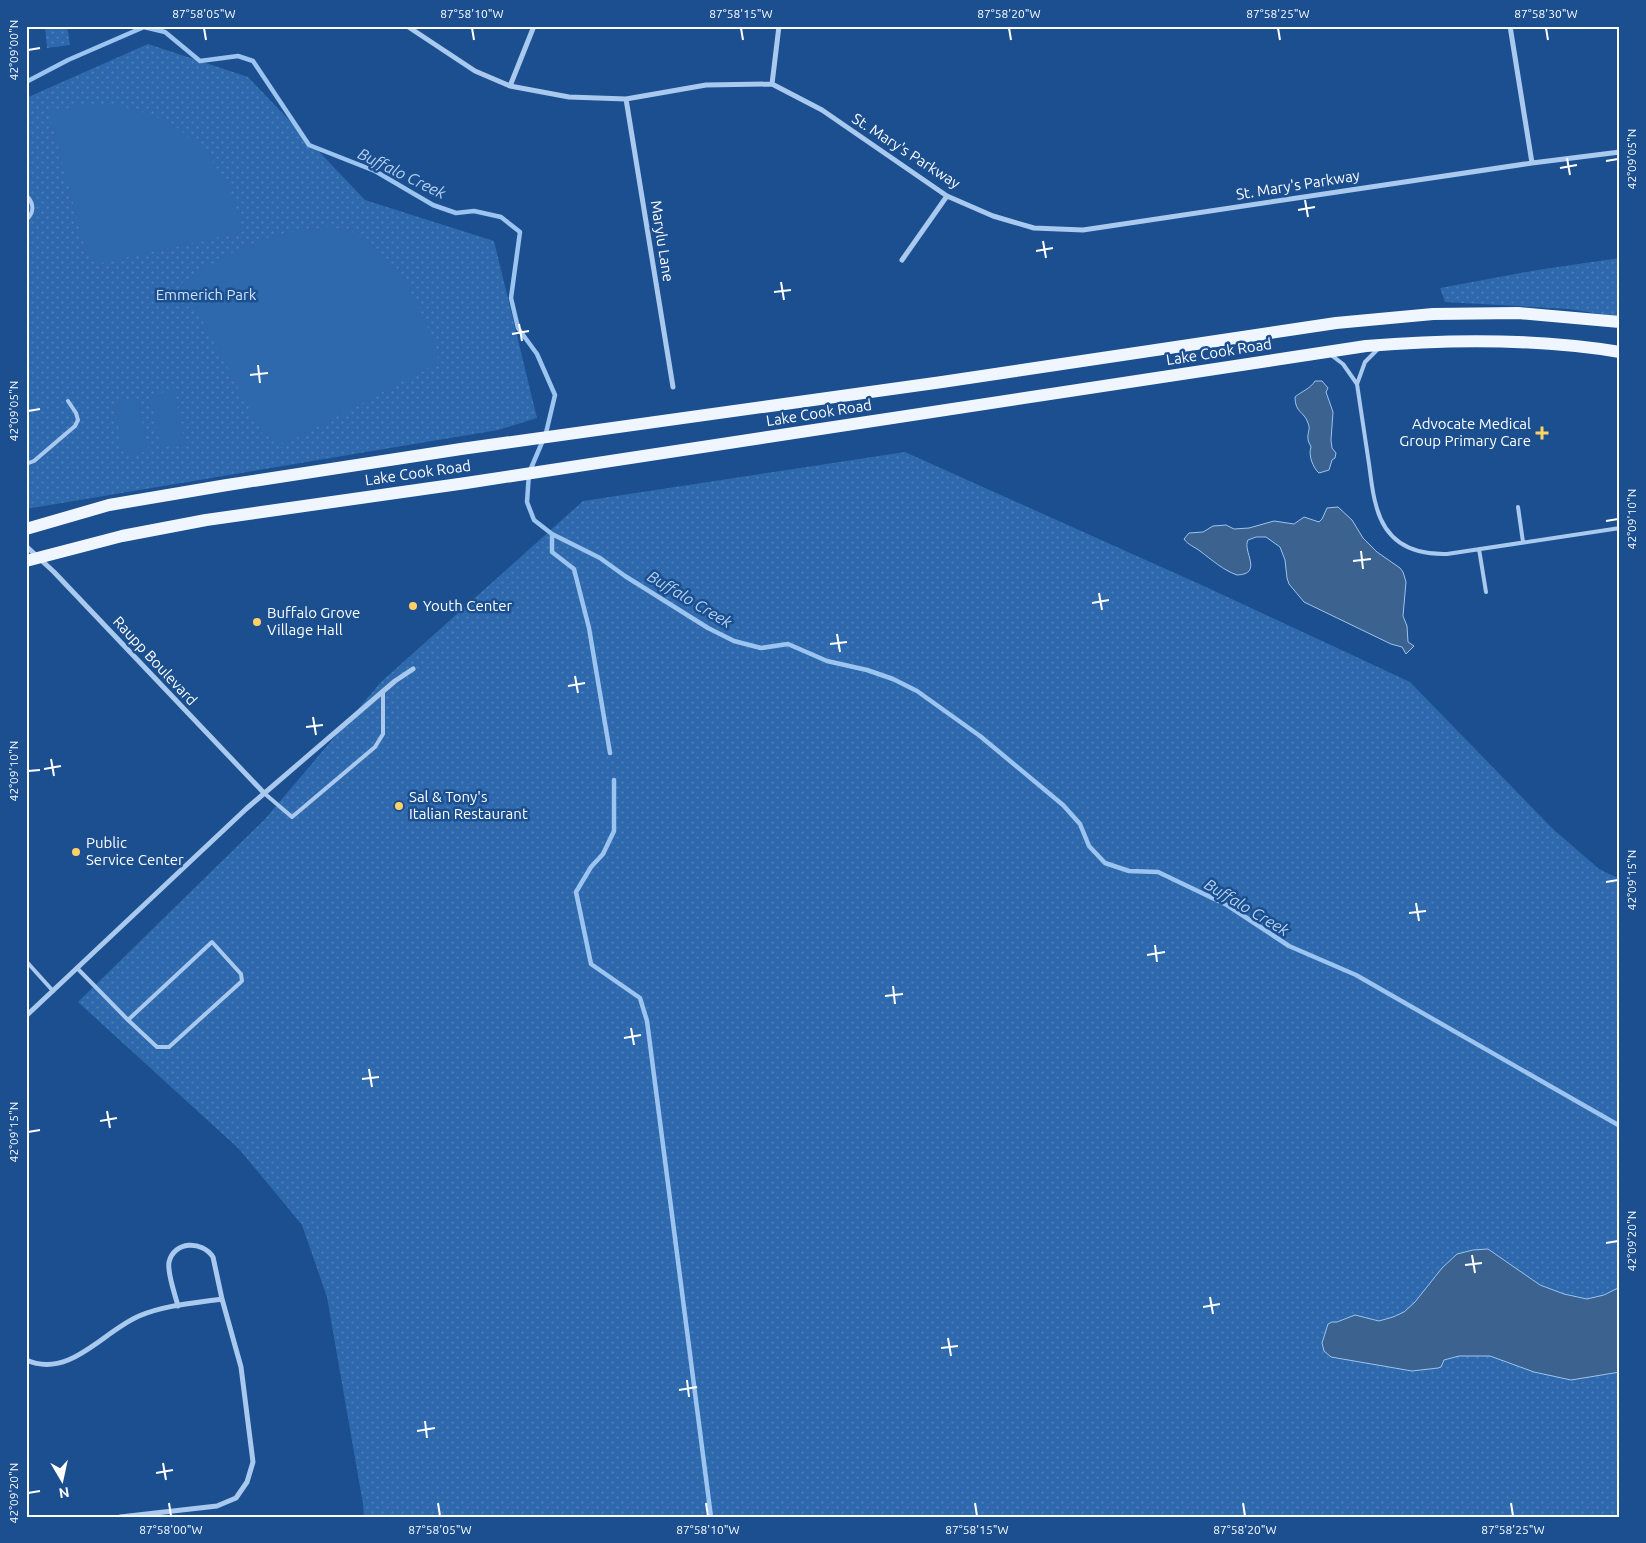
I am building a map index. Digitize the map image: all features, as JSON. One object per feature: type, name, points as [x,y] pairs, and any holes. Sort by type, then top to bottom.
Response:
[{"type":"main road","name":"Lake Cook Road","points":[[26,529],[110,505],[228,485],[460,449],[951,380],[1336,323],[1433,314],[1509,313],[1620,322]]},
{"type":"main road","name":"Lake Cook Road","points":[[32,559],[122,536],[206,520],[466,483],[1325,352],[1434,341],[1524,341],[1585,346],[1620,352]]},
{"type":"street","name":"St. Mary's Parkway","points":[[407,26],[475,71],[510,86],[569,98],[626,99],[706,85],[772,84],[822,110],[947,196],[993,216],[1034,228],[1083,230],[1532,163],[1620,152]]},
{"type":"street","points":[[510,86],[534,26]]},
{"type":"street","points":[[772,84],[780,26]]},
{"type":"street","points":[[1510,26],[1532,163]]},
{"type":"street","name":"Marylu Lane","points":[[626,99],[673,387]]},
{"type":"street","points":[[902,260],[947,196]]},
{"type":"street","name":"Raupp Boulevard","points":[[26,546],[32,559],[54,572],[264,793]]},
{"type":"street","points":[[26,1016],[264,793],[383,691],[413,669]]},
{"type":"street","points":[[120,1517],[217,1506],[236,1498],[247,1482],[253,1462],[241,1367],[222,1299],[213,1257],[201,1246],[187,1245],[176,1251],[170,1261],[169,1269],[178,1306]]},
{"type":"street","points":[[26,1360],[50,1365],[71,1359],[89,1349],[112,1331],[140,1316],[178,1306],[222,1299]]},
{"type":"lane","points":[[26,195],[31,200],[33,206],[30,216],[26,220]]},
{"type":"lane","points":[[1357,384],[1365,362],[1382,345]]},
{"type":"lane","points":[[1325,352],[1343,364],[1357,384],[1376,505],[1387,530],[1407,547],[1421,553],[1447,554],[1620,528]]},
{"type":"lane","points":[[26,464],[34,461],[75,426],[78,420],[68,401]]},
{"type":"lane","points":[[1518,507],[1523,542]]},
{"type":"lane","points":[[1479,549],[1486,592]]},
{"type":"lane","points":[[264,793],[292,817],[375,747],[383,734],[383,691]]},
{"type":"lane","points":[[77,968],[128,1020],[157,1047],[169,1047],[242,982],[241,974],[212,942],[128,1020]]},
{"type":"lane","points":[[26,961],[53,991]]},
{"type":"green space","points":[[45,26],[67,26],[70,45],[47,48]]},
{"type":"green space","name":"Emmerich Park","points":[[148,44],[248,77],[365,200],[494,241],[537,418],[498,430],[26,509],[26,98]]},
{"type":"green space","points":[[88,104],[131,108],[170,122],[206,152],[228,185],[237,209],[242,232],[101,263],[86,253],[49,112]]},
{"type":"green space","points":[[328,227],[350,230],[383,255],[408,285],[433,339],[439,362],[285,444],[263,434],[182,283],[219,260],[258,241],[286,233]]},
{"type":"green space","points":[[1620,258],[1620,317],[1569,309],[1445,302],[1440,288],[1537,270]]},
{"type":"green space","points":[[174,390],[185,443],[161,448],[150,395]]},
{"type":"green space","points":[[137,398],[149,451],[124,456],[114,403]]},
{"type":"green space","points":[[905,452],[1206,587],[1410,682],[1553,829],[1599,869],[1620,879],[1620,1517],[364,1517],[327,1297],[302,1225],[239,1149],[78,1002],[265,819],[381,682],[583,501]]},
{"type":"shaded area","points":[[1315,381],[1322,381],[1328,388],[1326,392],[1333,412],[1331,440],[1332,448],[1336,453],[1329,470],[1319,473],[1313,465],[1311,457],[1311,447],[1308,441],[1309,425],[1295,402],[1295,397]]},
{"type":"shaded area","points":[[1338,507],[1352,520],[1363,538],[1377,552],[1403,572],[1406,582],[1403,616],[1407,626],[1408,642],[1414,646],[1406,654],[1402,647],[1391,644],[1304,602],[1289,584],[1285,560],[1280,547],[1266,537],[1256,537],[1248,540],[1247,545],[1251,566],[1245,574],[1237,575],[1218,564],[1184,539],[1189,533],[1203,532],[1213,526],[1226,525],[1234,529],[1249,528],[1274,521],[1294,524],[1304,517],[1319,522],[1327,508]]},
{"type":"shaded area","points":[[1488,1249],[1540,1285],[1564,1294],[1587,1299],[1604,1295],[1620,1287],[1620,1372],[1571,1380],[1534,1372],[1490,1356],[1459,1356],[1444,1360],[1441,1367],[1438,1368],[1412,1371],[1331,1357],[1324,1351],[1322,1343],[1328,1324],[1355,1315],[1379,1321],[1404,1312],[1415,1302],[1442,1268],[1457,1254]]},
{"type":"waterway","name":"Buffalo Creek","points":[[26,82],[68,60],[144,27],[165,32],[200,61],[238,56],[253,61],[309,145],[375,171],[433,205],[456,213],[474,211],[501,217],[520,232],[511,298],[518,328],[537,354],[555,395],[546,433],[529,473],[527,502],[534,520],[552,534],[600,558],[625,576],[708,628],[734,641],[761,648],[788,644],[827,661],[867,670],[893,679],[917,691],[980,736],[1063,805],[1080,824],[1089,846],[1105,863],[1129,871],[1158,872],[1227,905],[1289,946],[1356,975],[1620,1126]]},
{"type":"waterway","points":[[552,534],[552,552],[574,569],[589,628],[610,753]]},
{"type":"waterway","points":[[614,780],[614,831],[603,854],[591,867],[576,892],[591,964],[640,998],[647,1021],[711,1517]]},
{"type":"place","name":"Advocate Medical Group Primary Care","points":[[1542,433]]},
{"type":"place","name":"Youth Center","points":[[413,606]]},
{"type":"place","name":"Buffalo Grove Village Hall","points":[[257,622]]},
{"type":"place","name":"Sal & Tony's Italian Restaurant","points":[[399,806]]},
{"type":"place","name":"Public Service Center","points":[[76,852]]}]
